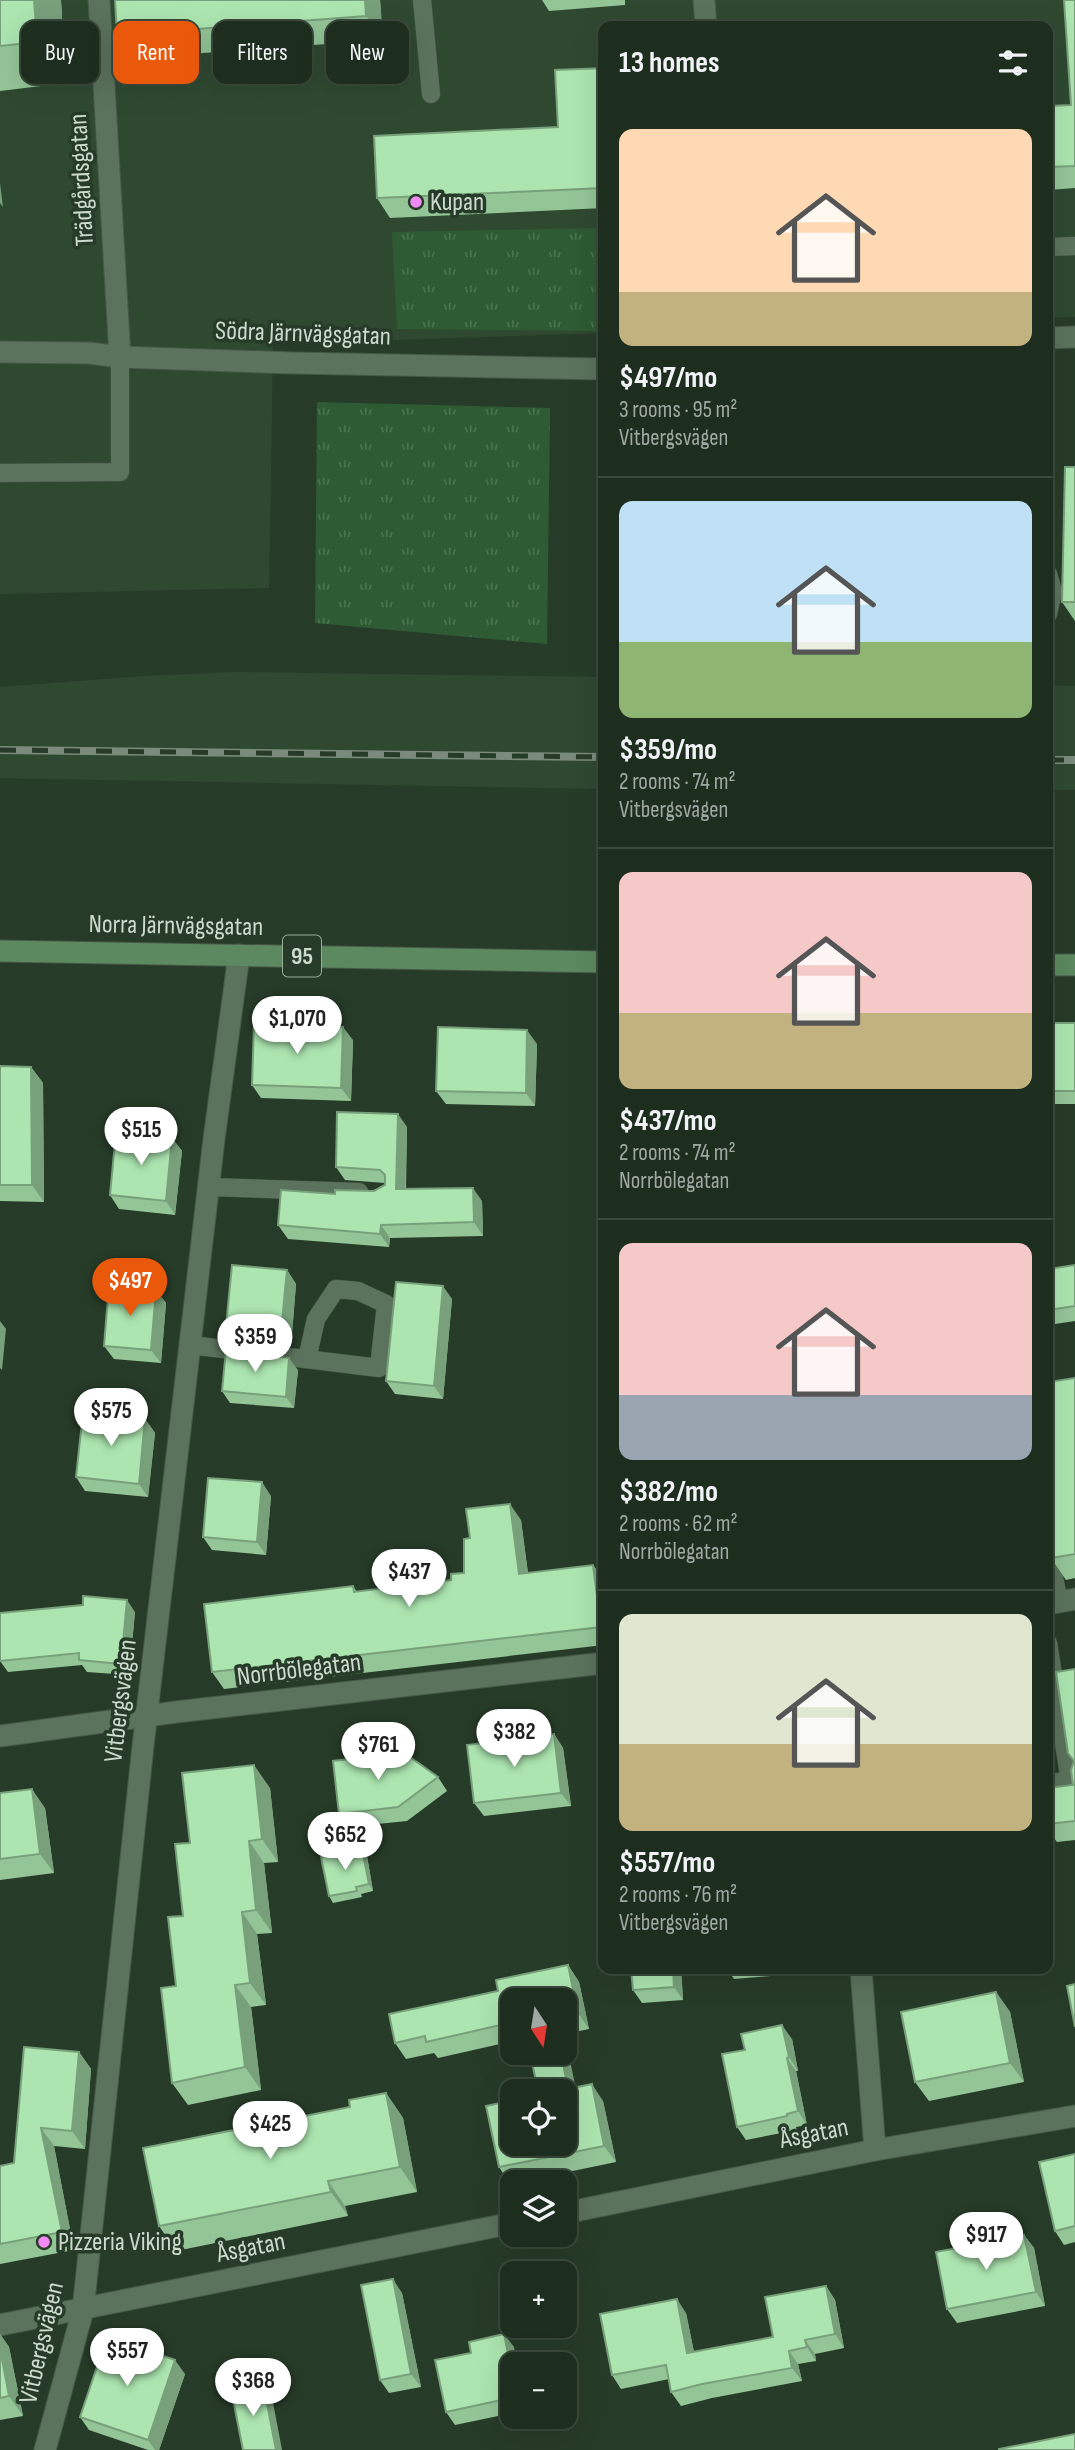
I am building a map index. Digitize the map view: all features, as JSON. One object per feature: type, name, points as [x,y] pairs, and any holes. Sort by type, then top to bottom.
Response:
[{"type":"main road","name":"Norra Järnvägsgatan","points":[[0,951],[598,962]]},
{"type":"main road","points":[[1053,965],[1075,965]]},
{"type":"street","name":"Trädgårdsgatan","points":[[99,0],[120,357]]},
{"type":"street","points":[[704,0],[706,21]]},
{"type":"street","points":[[1053,338],[1075,337]]},
{"type":"street","name":"Södra Järnvägsgatan","points":[[0,352],[598,369]]},
{"type":"street","name":"Vitbergsvägen","points":[[44,2450],[83,2310],[147,1716],[239,955]]},
{"type":"street","name":"Norrbölegatan","points":[[0,1735],[598,1664]]},
{"type":"street","points":[[861,1974],[875,2150]]},
{"type":"street","name":"Åsgatan","points":[[577,2211],[875,2150],[1075,2116]]},
{"type":"street","name":"Åsgatan","points":[[0,2325],[500,2226]]},
{"type":"lane","points":[[422,0],[431,94]]},
{"type":"lane","points":[[1053,247],[1075,246]]},
{"type":"lane","points":[[0,472],[120,472],[120,357]]},
{"type":"lane","points":[[209,1187],[372,1193]]},
{"type":"lane","points":[[190,1345],[379,1368],[386,1304],[358,1291],[336,1290],[316,1319],[307,1359]]},
{"type":"lane","points":[[1053,1569],[1061,1602]]},
{"type":"lane","points":[[1053,1672],[1072,1781],[1053,1783]]},
{"type":"shaded area","points":[[0,0],[1075,0],[1075,317],[1053,318],[1053,21],[598,21],[598,333],[273,344],[269,588],[0,594]]},
{"type":"shaded area","points":[[238,672],[598,677],[598,789],[0,778],[0,687]]},
{"type":"shaded area","points":[[1053,685],[1075,686],[1075,790],[1053,790]]},
{"type":"green space","points":[[598,228],[598,331],[397,329],[392,232]]},
{"type":"green space","points":[[317,402],[550,408],[547,644],[315,623]]},
{"type":"building","points":[[0,0],[34,0],[36,21],[21,21],[21,44],[0,46]]},
{"type":"building","points":[[115,0],[365,0],[366,16],[300,21],[213,21],[213,28],[199,29],[199,21],[116,21]]},
{"type":"building","points":[[1064,0],[1075,0],[1075,166],[1053,167],[1053,106],[1071,105]]},
{"type":"building","points":[[598,68],[598,188],[377,198],[374,136],[558,127],[555,70]]},
{"type":"building","points":[[1065,467],[1075,467],[1075,602],[1062,602]]},
{"type":"building","points":[[1053,1023],[1075,1023],[1075,1091],[1053,1091]]},
{"type":"building","points":[[254,1024],[343,1027],[341,1088],[252,1085]]},
{"type":"building","points":[[438,1027],[527,1030],[526,1093],[436,1091]]},
{"type":"building","points":[[0,1066],[31,1067],[32,1185],[0,1185]]},
{"type":"building","points":[[337,1112],[398,1114],[396,1189],[473,1188],[474,1222],[381,1225],[380,1234],[278,1225],[281,1190],[335,1194],[335,1190],[374,1191],[385,1185],[385,1175],[380,1170],[336,1167]]},
{"type":"building","points":[[116,1132],[172,1138],[166,1201],[110,1195]]},
{"type":"building","points":[[232,1265],[287,1270],[281,1332],[226,1326]]},
{"type":"building","points":[[1075,1265],[1075,1306],[1053,1309],[1053,1268]]},
{"type":"building","points":[[396,1282],[443,1286],[434,1386],[386,1381]]},
{"type":"building","points":[[109,1285],[156,1290],[151,1350],[104,1346]]},
{"type":"building","points":[[226,1350],[289,1358],[286,1397],[222,1391]]},
{"type":"building","points":[[1075,1378],[1075,1554],[1053,1558],[1053,1381]]},
{"type":"building","points":[[83,1413],[145,1419],[139,1484],[76,1477]]},
{"type":"building","points":[[208,1478],[262,1482],[257,1542],[203,1537]]},
{"type":"building","points":[[510,1504],[519,1574],[593,1565],[598,1627],[212,1672],[204,1604],[353,1586],[354,1592],[451,1580],[451,1574],[464,1573],[464,1539],[470,1538],[466,1509]]},
{"type":"building","points":[[83,1596],[127,1600],[121,1664],[79,1660],[79,1653],[0,1661],[0,1613],[83,1605]]},
{"type":"building","points":[[1075,1669],[1075,1821],[1053,1823],[1053,1787],[1073,1785],[1071,1770],[1074,1761],[1068,1753],[1056,1672]]},
{"type":"building","points":[[554,1734],[561,1793],[474,1803],[467,1745]]},
{"type":"building","points":[[407,1755],[438,1777],[398,1807],[339,1814],[333,1761]]},
{"type":"building","points":[[254,1765],[262,1839],[249,1841],[256,1910],[242,1912],[250,1983],[235,1985],[245,2067],[172,2083],[161,1988],[176,1986],[168,1917],[183,1916],[175,1844],[190,1843],[182,1773]]},
{"type":"building","points":[[32,1789],[40,1854],[0,1859],[0,1793]]},
{"type":"building","points":[[362,1849],[369,1884],[356,1887],[357,1891],[329,1896],[321,1857]]},
{"type":"building","points":[[568,1965],[573,1988],[500,1988],[500,2025],[426,2042],[425,2036],[395,2043],[389,2014],[498,1991],[496,1980]]},
{"type":"building","points":[[631,1974],[673,1974],[674,1987],[633,1990]]},
{"type":"building","points":[[1075,1984],[1075,2027],[1067,1986]]},
{"type":"building","points":[[996,1992],[1010,2063],[915,2082],[901,2012]]},
{"type":"building","points":[[782,2025],[798,2111],[737,2127],[722,2054],[745,2050],[741,2034]]},
{"type":"building","points":[[24,2047],[79,2052],[72,2131],[41,2128],[62,2232],[0,2244],[0,2166],[14,2163]]},
{"type":"building","points":[[533,2065],[563,2065],[566,2079],[535,2079]]},
{"type":"building","points":[[592,2084],[604,2146],[577,2151],[577,2087]]},
{"type":"building","points":[[386,2093],[400,2167],[328,2181],[331,2192],[159,2226],[143,2148],[350,2107],[349,2100]]},
{"type":"building","points":[[500,2103],[500,2156],[554,2156],[499,2167],[486,2106]]},
{"type":"building","points":[[1075,2154],[1075,2226],[1055,2231],[1039,2162]]},
{"type":"building","points":[[1024,2235],[1036,2292],[947,2309],[936,2252]]},
{"type":"building","points":[[393,2279],[411,2374],[380,2380],[361,2285]]},
{"type":"building","points":[[826,2286],[835,2334],[805,2340],[807,2347],[789,2351],[792,2368],[671,2392],[666,2365],[612,2375],[600,2314],[677,2299],[687,2353],[773,2337],[765,2297]]},
{"type":"building","points":[[500,2335],[500,2338],[505,2338],[508,2352],[500,2352],[500,2400],[446,2412],[435,2360],[471,2353],[469,2342]]},
{"type":"building","points":[[107,2337],[175,2360],[148,2440],[80,2417]]},
{"type":"building","points":[[0,2349],[9,2396],[0,2398]]},
{"type":"building","points":[[263,2383],[276,2450],[243,2450],[231,2389]]},
{"type":"building","points":[[1075,2434],[1075,2450],[999,2450],[999,2449]]},
{"type":"railway","points":[[0,750],[598,757]]},
{"type":"railway","points":[[1053,760],[1075,760]]},
{"type":"place","name":"Kupan","points":[[416,202]]},
{"type":"place","name":"Pizzeria Viking","points":[[44,2242]]}]
